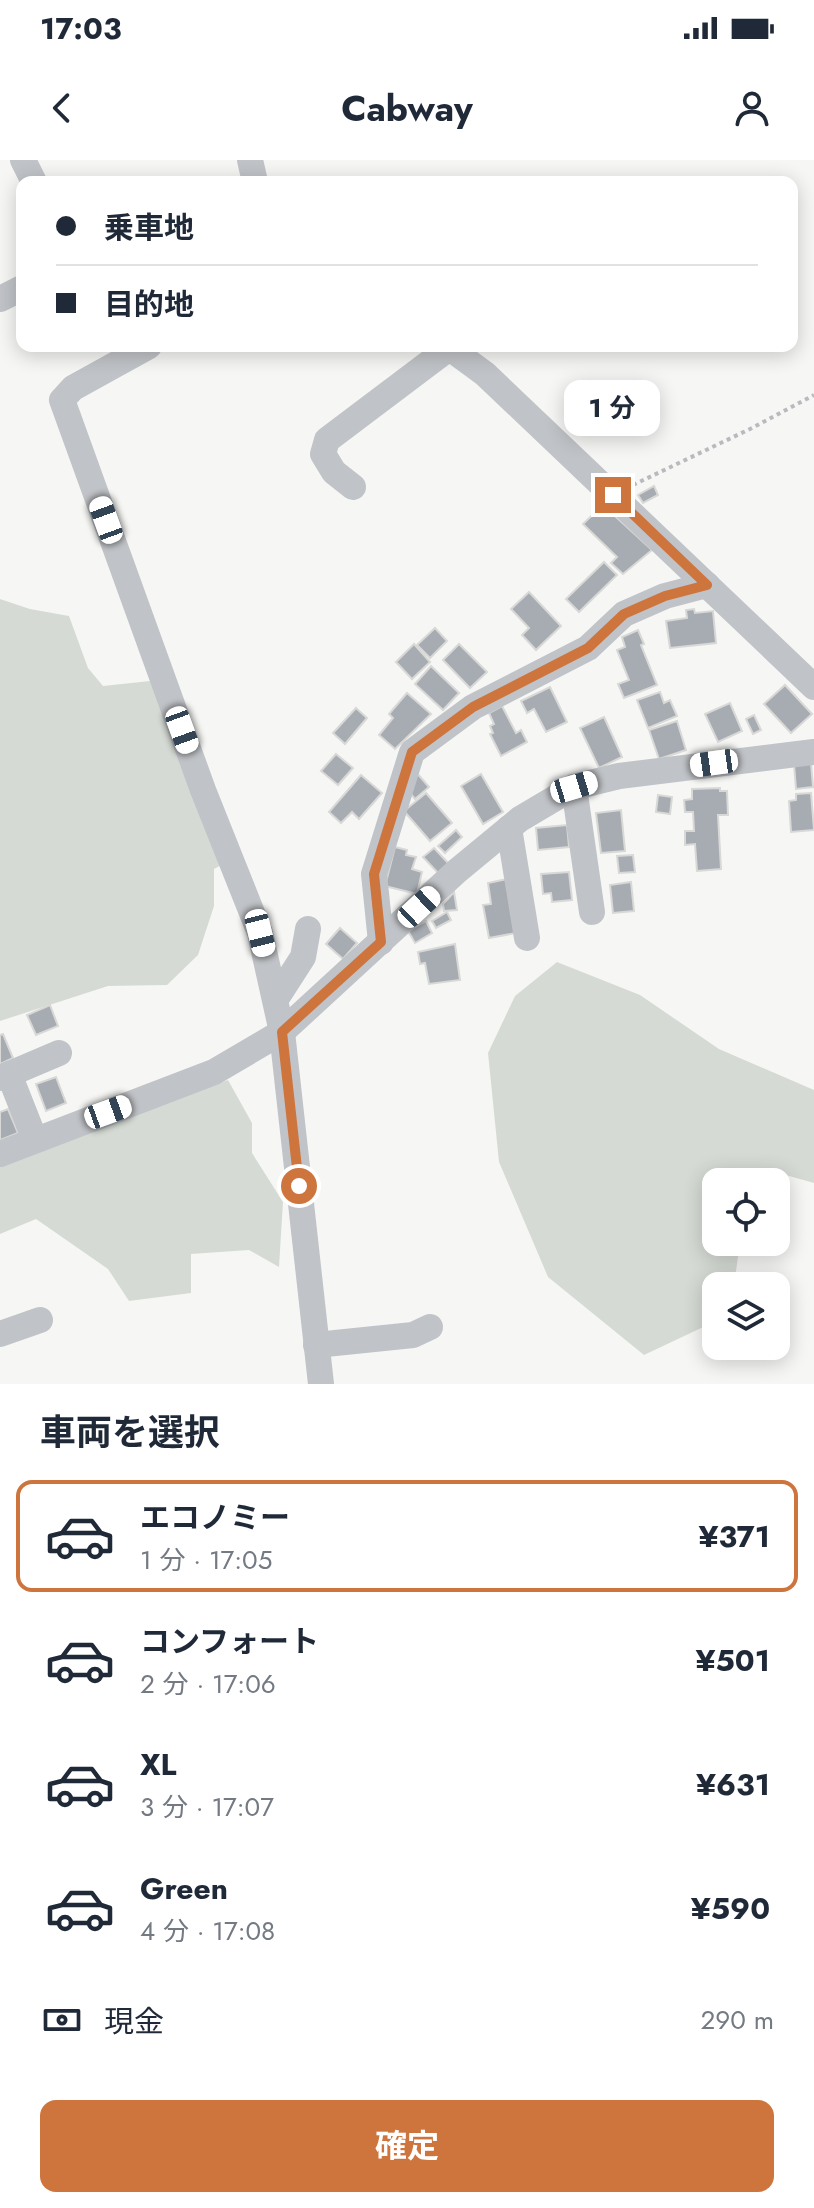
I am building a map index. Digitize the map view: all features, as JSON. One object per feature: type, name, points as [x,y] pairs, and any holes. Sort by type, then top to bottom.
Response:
[{"type":"street","points":[[138,352],[73,388],[62,400],[203,790],[260,933],[282,1032],[321,1384]]},
{"type":"street","points":[[353,487],[334,472],[323,454],[327,440],[441,352]]},
{"type":"street","points":[[455,352],[485,374],[814,687]]},
{"type":"street","points":[[381,942],[374,874],[412,752],[473,707],[588,648],[624,614],[665,596],[707,585]]},
{"type":"street","points":[[0,1154],[214,1072],[282,1032],[457,871],[509,828],[574,787],[619,776],[814,752]]},
{"type":"street","points":[[574,787],[592,912]]},
{"type":"street","points":[[509,828],[527,938]]},
{"type":"street","points":[[276,999],[303,957],[308,929]]},
{"type":"street","points":[[35,1140],[5,1076],[59,1053]]},
{"type":"street","points":[[0,1334],[40,1320]]},
{"type":"street","points":[[316,1345],[413,1335],[430,1327]]},
{"type":"path","points":[[613,495],[814,395]]},
{"type":"shaded area","points":[[0,599],[30,609],[69,616],[88,668],[103,686],[150,681],[229,861],[214,869],[214,906],[198,955],[167,985],[108,986],[0,1021]]},
{"type":"shaded area","points":[[557,962],[640,995],[719,1049],[814,1090],[814,1183],[790,1176],[790,1168],[702,1168],[702,1256],[738,1256],[736,1272],[702,1272],[702,1328],[644,1355],[548,1277],[499,1162],[488,1053],[515,996]]},
{"type":"shaded area","points":[[228,1080],[252,1123],[252,1153],[283,1202],[279,1267],[249,1250],[191,1254],[191,1293],[129,1301],[108,1269],[36,1219],[0,1234],[0,1164],[55,1141]]},
{"type":"building","points":[[654,486],[658,495],[643,503],[638,495]]},
{"type":"building","points":[[603,505],[652,550],[623,574],[611,563],[617,557],[583,524]]},
{"type":"building","points":[[604,562],[617,575],[579,612],[566,599]]},
{"type":"building","points":[[529,592],[561,626],[536,650],[522,635],[529,628],[511,609]]},
{"type":"building","points":[[694,609],[695,613],[713,611],[716,643],[670,648],[666,621],[687,618],[686,610]]},
{"type":"building","points":[[435,628],[447,641],[430,658],[417,645]]},
{"type":"building","points":[[638,630],[657,685],[624,698],[618,684],[629,680],[617,650],[625,647],[622,637]]},
{"type":"building","points":[[414,644],[430,662],[412,679],[396,662]]},
{"type":"building","points":[[459,644],[487,672],[470,688],[443,660]]},
{"type":"building","points":[[431,666],[459,693],[443,710],[415,684]]},
{"type":"building","points":[[785,685],[812,714],[791,733],[764,704]]},
{"type":"building","points":[[550,687],[567,722],[546,732],[534,709],[527,713],[521,701]]},
{"type":"building","points":[[660,692],[664,703],[670,700],[677,716],[648,728],[637,700]]},
{"type":"building","points":[[407,693],[431,714],[395,749],[379,735],[393,718],[389,714]]},
{"type":"building","points":[[730,703],[742,731],[718,742],[705,714]]},
{"type":"building","points":[[502,706],[516,733],[521,730],[527,742],[501,756],[490,734],[493,733],[490,726],[494,724],[489,713]]},
{"type":"building","points":[[356,708],[367,718],[345,744],[333,733]]},
{"type":"building","points":[[754,715],[761,730],[753,734],[746,719]]},
{"type":"building","points":[[604,717],[622,757],[599,768],[580,728]]},
{"type":"building","points":[[677,721],[686,750],[659,759],[649,730]]},
{"type":"building","points":[[336,754],[353,768],[338,785],[321,771]]},
{"type":"building","points":[[811,763],[813,787],[796,789],[794,764]]},
{"type":"building","points":[[416,772],[429,787],[415,799],[410,793]]},
{"type":"building","points":[[481,774],[503,812],[483,824],[461,786]]},
{"type":"building","points":[[361,775],[382,793],[359,819],[352,812],[341,823],[329,812]]},
{"type":"building","points":[[720,788],[720,791],[727,791],[728,815],[718,815],[721,869],[697,871],[695,844],[685,845],[685,831],[694,831],[693,812],[685,812],[684,800],[692,799],[692,789]]},
{"type":"building","points":[[426,793],[452,823],[430,841],[404,811]]},
{"type":"building","points":[[811,793],[814,830],[791,832],[789,801],[796,800],[796,794]]},
{"type":"building","points":[[658,795],[672,797],[670,814],[656,812]]},
{"type":"building","points":[[621,810],[625,851],[601,853],[596,813]]},
{"type":"building","points":[[567,825],[569,847],[538,850],[536,828]]},
{"type":"building","points":[[456,830],[462,837],[445,853],[438,846]]},
{"type":"building","points":[[395,847],[407,850],[406,855],[416,857],[412,869],[422,872],[417,894],[385,886]]},
{"type":"building","points":[[434,848],[449,864],[438,873],[423,857]]},
{"type":"building","points":[[633,855],[635,872],[619,873],[617,856]]},
{"type":"building","points":[[569,872],[572,900],[552,902],[551,893],[543,894],[541,874]]},
{"type":"building","points":[[507,879],[516,933],[489,938],[483,905],[491,904],[488,883]]},
{"type":"building","points":[[631,882],[634,911],[613,913],[610,885]]},
{"type":"building","points":[[454,892],[457,910],[444,911],[443,904]]},
{"type":"building","points":[[447,912],[451,920],[436,928],[432,921]]},
{"type":"building","points":[[426,921],[432,933],[415,943],[408,931]]},
{"type":"building","points":[[340,928],[357,943],[343,959],[326,944]]},
{"type":"building","points":[[455,944],[460,980],[429,984],[425,963],[420,964],[418,952]]},
{"type":"building","points":[[50,1005],[58,1026],[36,1035],[27,1015]]},
{"type":"building","points":[[3,1034],[13,1058],[0,1064],[0,1035]]},
{"type":"building","points":[[56,1077],[66,1103],[46,1111],[36,1084]]},
{"type":"building","points":[[8,1109],[18,1133],[0,1140],[0,1112]]},
{"type":"route","points":[[299,1186],[282,1032],[381,942],[374,874],[383,837],[412,752],[473,707],[588,648],[624,614],[665,596],[707,585],[613,495]]}]
